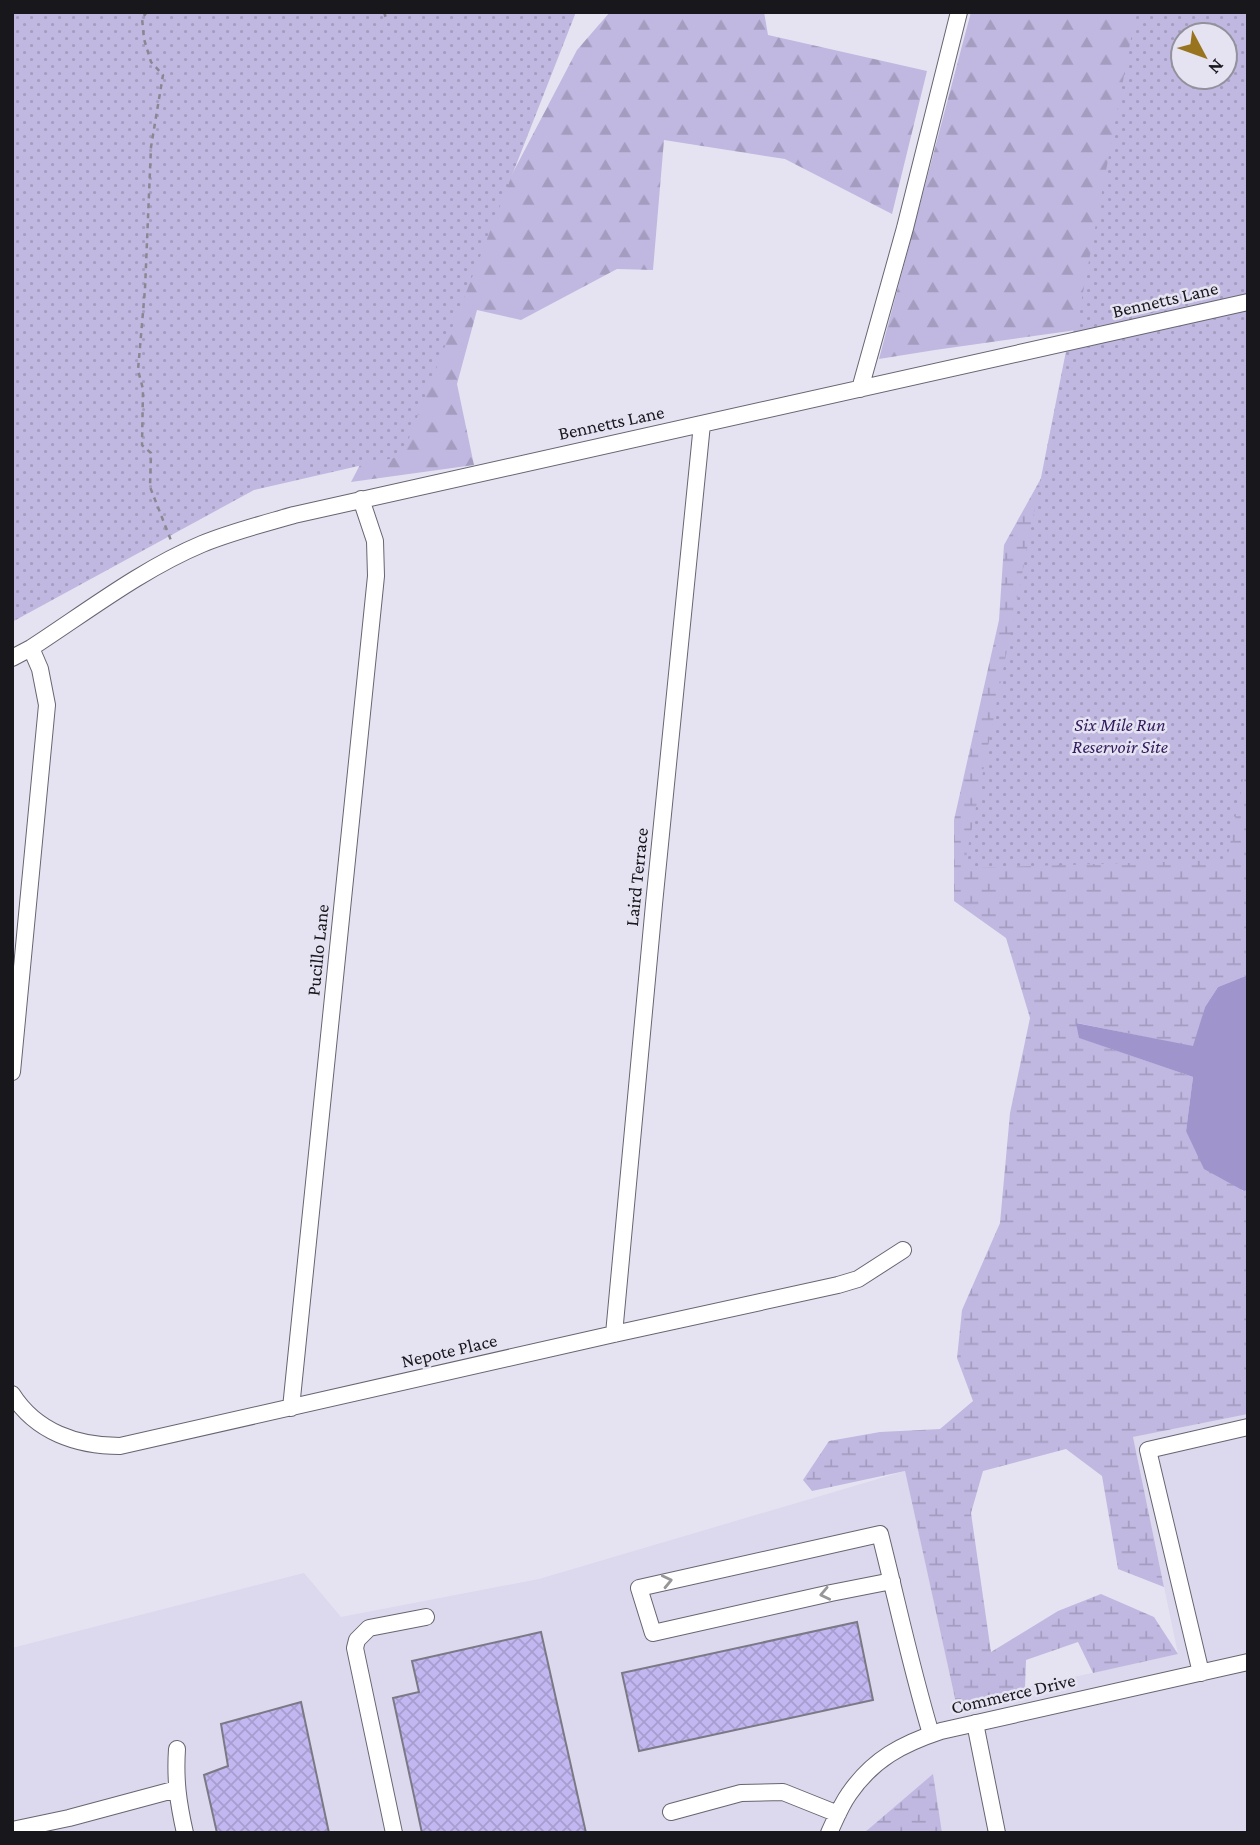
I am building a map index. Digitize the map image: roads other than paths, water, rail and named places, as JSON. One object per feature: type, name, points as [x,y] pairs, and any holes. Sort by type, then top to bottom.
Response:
[{"type":"street","points":[[860,389],[905,228],[958,12]]},
{"type":"street","name":"Bennetts Lane","points":[[12,658],[152,569],[202,544],[241,530],[360,499],[1248,302]]},
{"type":"street","name":"Laird Terrace","points":[[614,1334],[702,424]]},
{"type":"street","name":"Pucillo Lane","points":[[291,1408],[376,576],[375,541],[360,499]]},
{"type":"street","points":[[12,1072],[47,705],[40,669],[31,648]]},
{"type":"street","name":"Nepote Place","points":[[12,1394],[34,1421],[59,1436],[81,1443],[120,1446],[838,1286],[858,1279],[903,1250]]},
{"type":"street","points":[[1201,1673],[1148,1450],[1248,1427]]},
{"type":"street","points":[[892,1581],[653,1633],[639,1588],[880,1534],[892,1581],[915,1682],[931,1734]]},
{"type":"street","points":[[394,1833],[355,1648],[357,1640],[369,1628],[426,1617]]},
{"type":"street","name":"Commerce Drive","points":[[829,1833],[848,1795],[870,1770],[894,1750],[912,1741],[975,1723],[1248,1662]]},
{"type":"street","points":[[975,1723],[997,1833]]},
{"type":"street","points":[[177,1749],[177,1801],[185,1833]]},
{"type":"street","points":[[12,1830],[177,1789]]},
{"type":"street","points":[[671,1812],[741,1793],[783,1792],[838,1814]]},
{"type":"park label","name":"Six Mile Run Reservoir Site","points":[[1120,735]]}]
